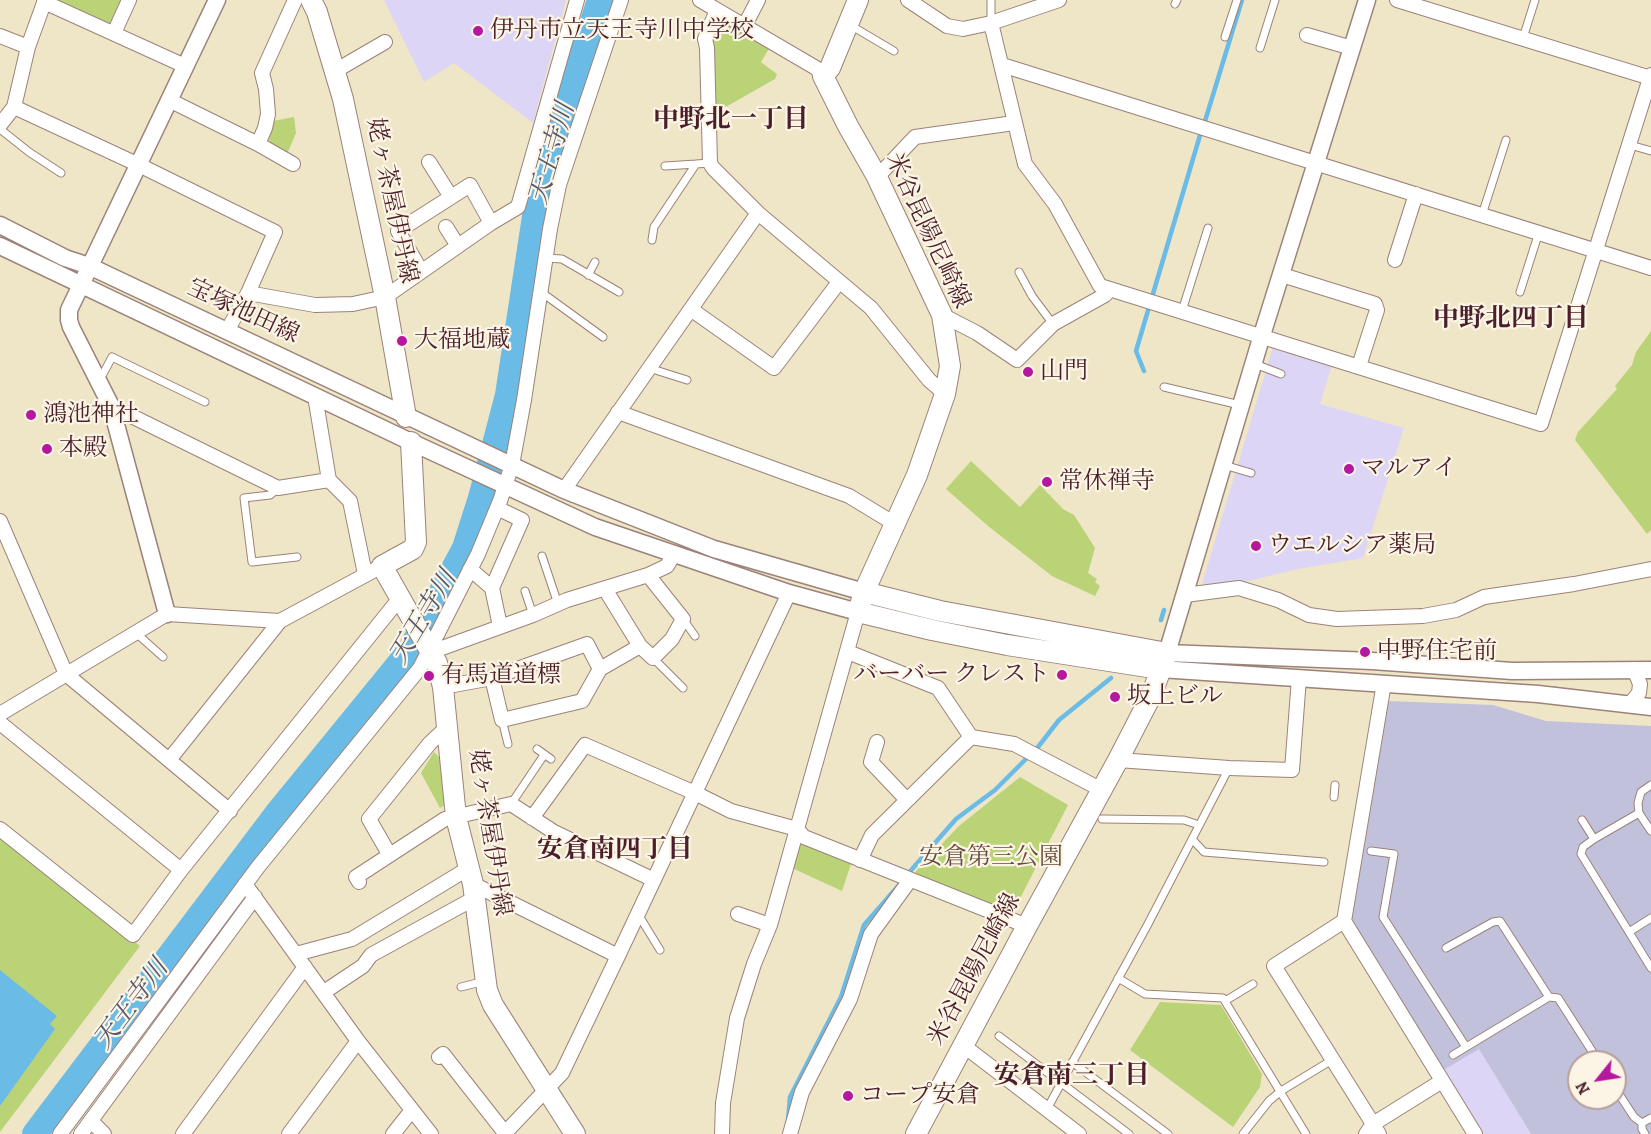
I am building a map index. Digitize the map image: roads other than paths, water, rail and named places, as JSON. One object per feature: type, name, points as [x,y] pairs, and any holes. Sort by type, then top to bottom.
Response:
[{"type":"main road","name":"姥ヶ茶屋伊丹線","points":[[311,0],[317,12],[343,99],[386,297],[406,417]]},
{"type":"main road","points":[[823,76],[830,68],[854,1]]},
{"type":"main road","name":"米谷昆陽尼崎線","points":[[823,76],[876,175],[942,315],[950,366],[945,394],[917,475],[864,592],[858,612]]},
{"type":"main road","points":[[373,570],[413,549],[416,542],[411,442]]},
{"type":"main road","name":"姥ヶ茶屋伊丹線","points":[[373,570],[400,598],[437,663],[443,687],[456,817],[472,883],[486,981],[493,1005],[575,1134]]},
{"type":"main road","points":[[864,592],[1164,661]]},
{"type":"main road","points":[[858,612],[1007,645],[1164,661]]},
{"type":"main road","name":"米谷昆陽尼崎線","points":[[916,1134],[1118,760],[1151,696],[1164,661]]},
{"type":"street","points":[[114,33],[129,0]]},
{"type":"street","points":[[167,614],[111,406],[69,320],[69,310],[217,0]]},
{"type":"street","points":[[258,144],[268,114],[262,73],[295,0]]},
{"type":"street","points":[[248,293],[315,305],[353,304],[386,297],[491,223],[518,207],[577,0]]},
{"type":"street","points":[[60,1134],[245,884],[420,668],[428,648],[470,569],[497,508],[524,400],[559,185],[621,0]]},
{"type":"street","points":[[700,0],[816,68],[823,76]]},
{"type":"street","points":[[745,25],[758,0]]},
{"type":"street","points":[[908,0],[947,26],[963,29],[992,23],[1059,0]]},
{"type":"street","points":[[1164,661],[1243,405],[1262,335],[1367,0]]},
{"type":"street","points":[[992,23],[1025,164],[1055,204],[1100,286],[1541,424],[1651,77],[1523,38],[1425,4],[1397,0]]},
{"type":"street","points":[[0,127],[14,107],[28,47],[45,1],[185,66]]},
{"type":"street","points":[[717,10],[705,39],[707,48],[703,164],[871,308],[929,380],[945,394]]},
{"type":"street","points":[[1307,35],[1352,48]]},
{"type":"street","points":[[0,36],[28,47]]},
{"type":"street","points":[[335,71],[374,53],[385,42]]},
{"type":"street","points":[[1002,65],[1651,268]]},
{"type":"street","points":[[169,100],[293,164]]},
{"type":"street","points":[[14,107],[275,232],[248,293],[227,331]]},
{"type":"street","points":[[876,175],[881,173],[915,137],[1014,123]]},
{"type":"street","points":[[429,162],[451,197]]},
{"type":"street","points":[[373,239],[381,239],[398,231],[470,185],[491,223]]},
{"type":"street","points":[[1395,260],[1416,194]]},
{"type":"street","points":[[564,490],[758,213]]},
{"type":"street","name":"宝塚池田線","points":[[0,225],[65,258],[89,266],[564,490],[714,549],[864,592]]},
{"type":"street","points":[[447,227],[458,246]]},
{"type":"street","points":[[398,231],[421,271]]},
{"type":"street","points":[[0,246],[595,527],[789,593],[858,612],[770,925],[754,964],[737,1018],[723,1103],[722,1134]]},
{"type":"street","points":[[1282,275],[1375,304],[1377,310],[1359,366]]},
{"type":"street","points":[[692,310],[774,368],[839,282]]},
{"type":"street","points":[[942,315],[977,333],[1017,360],[1053,324],[1105,295],[1110,289]]},
{"type":"street","points":[[169,760],[280,621],[373,570],[350,501],[328,480],[315,396]]},
{"type":"street","points":[[111,406],[278,488],[328,480]]},
{"type":"street","points":[[618,411],[849,496],[896,524]]},
{"type":"street","points":[[497,508],[522,520],[492,588],[500,626]]},
{"type":"street","points":[[0,521],[66,674],[230,811]]},
{"type":"street","points":[[428,648],[648,575],[667,566],[674,554]]},
{"type":"street","points":[[470,569],[492,588]]},
{"type":"street","points":[[1185,595],[1239,588],[1278,600],[1309,615],[1337,619],[1423,616],[1456,610],[1485,597],[1574,584],[1651,569]]},
{"type":"street","points":[[605,589],[640,646],[653,657],[672,639],[683,619],[648,575]]},
{"type":"street","points":[[443,1054],[505,1134],[562,1073],[789,593]]},
{"type":"street","points":[[0,829],[133,935],[181,870],[400,598]]},
{"type":"street","points":[[0,714],[167,614],[280,621]]},
{"type":"street","points":[[443,687],[492,678],[587,644],[600,669]]},
{"type":"street","points":[[492,678],[502,720],[582,701],[600,669],[640,646]]},
{"type":"street","points":[[848,652],[938,688],[971,737],[1014,744],[1102,790]]},
{"type":"street","points":[[1164,661],[1372,661],[1512,671],[1643,669],[1639,693],[1629,705]]},
{"type":"street","points":[[1164,661],[1299,678],[1538,694],[1651,707]]},
{"type":"street","points":[[1118,760],[1292,770],[1299,678]]},
{"type":"street","points":[[1384,683],[1344,921],[1475,1134]]},
{"type":"street","points":[[0,723],[181,870]]},
{"type":"street","points":[[389,854],[369,819],[430,743],[447,727]]},
{"type":"street","points":[[860,860],[872,835],[971,737]]},
{"type":"street","points":[[877,742],[871,762],[907,800]]},
{"type":"street","points":[[532,818],[585,745],[695,793],[730,811],[797,829],[804,837],[1027,926]]},
{"type":"street","points":[[356,877],[445,819],[511,804],[554,832],[654,880]]},
{"type":"street","points":[[790,1134],[802,1092],[850,999],[871,933],[910,880]]},
{"type":"street","points":[[296,954],[352,939],[472,883]]},
{"type":"street","points":[[472,883],[618,956]]},
{"type":"street","points":[[324,992],[363,966],[371,955],[472,883]]},
{"type":"street","points":[[245,884],[358,1041],[431,1134]]},
{"type":"street","points":[[81,1134],[255,897]]},
{"type":"street","points":[[738,914],[770,925]]},
{"type":"street","points":[[1344,921],[1274,966],[1332,1060],[1372,1131],[1442,1081]]},
{"type":"street","points":[[183,1134],[305,966]]},
{"type":"street","points":[[289,1134],[358,1041]]},
{"type":"street","points":[[964,1046],[1080,1134]]},
{"type":"street","points":[[393,1134],[412,1110]]},
{"type":"street","points":[[91,1121],[104,1134]]},
{"type":"lane","points":[[991,0],[992,23]]},
{"type":"lane","points":[[1225,37],[1237,0]]},
{"type":"lane","points":[[1260,48],[1275,0]]},
{"type":"lane","points":[[1523,38],[1535,0]]},
{"type":"lane","points":[[847,23],[894,51]]},
{"type":"lane","points":[[0,127],[29,153],[61,173]]},
{"type":"lane","points":[[1482,215],[1506,140]]},
{"type":"lane","points":[[1630,145],[1651,151]]},
{"type":"lane","points":[[665,166],[703,164]]},
{"type":"lane","points":[[652,240],[654,226],[703,164]]},
{"type":"lane","points":[[657,204],[666,209]]},
{"type":"lane","points":[[1182,311],[1208,228]]},
{"type":"lane","points":[[1520,291],[1539,232]]},
{"type":"lane","points":[[546,258],[562,259],[619,292]]},
{"type":"lane","points":[[588,275],[595,262]]},
{"type":"lane","points":[[1019,272],[1032,296],[1053,324]]},
{"type":"lane","points":[[597,292],[602,283]]},
{"type":"lane","points":[[540,292],[596,329],[603,337]]},
{"type":"lane","points":[[96,378],[103,374],[112,357],[205,402]]},
{"type":"lane","points":[[1255,364],[1281,374]]},
{"type":"lane","points":[[650,368],[687,380]]},
{"type":"lane","points":[[1164,387],[1243,405]]},
{"type":"lane","points":[[1224,465],[1251,473]]},
{"type":"lane","points":[[278,488],[270,495],[244,498],[252,562],[297,557]]},
{"type":"lane","points":[[542,556],[558,604]]},
{"type":"lane","points":[[525,591],[533,615]]},
{"type":"lane","points":[[683,619],[695,636]]},
{"type":"lane","points":[[135,633],[163,657]]},
{"type":"lane","points":[[653,657],[683,688]]},
{"type":"lane","points":[[502,720],[508,744]]},
{"type":"lane","points":[[511,804],[548,757],[537,749]]},
{"type":"lane","points":[[1047,1109],[1148,924],[1229,768]]},
{"type":"lane","points":[[1334,797],[1335,785]]},
{"type":"lane","points":[[1651,785],[1641,792],[1638,803],[1640,813],[1651,831]]},
{"type":"lane","points":[[1640,813],[1594,839],[1583,847],[1581,854],[1651,968]]},
{"type":"lane","points":[[1102,819],[1184,820],[1199,825]]},
{"type":"lane","points":[[1582,820],[1594,839]]},
{"type":"lane","points":[[1192,839],[1204,852],[1324,862]]},
{"type":"lane","points":[[1371,850],[1394,854],[1383,917],[1466,1047]]},
{"type":"lane","points":[[638,914],[660,950]]},
{"type":"lane","points":[[1629,932],[1651,918]]},
{"type":"lane","points":[[1446,948],[1493,922],[1500,921],[1549,997]]},
{"type":"lane","points":[[1118,978],[1144,994],[1223,998],[1306,1134]]},
{"type":"lane","points":[[461,987],[486,981]]},
{"type":"lane","points":[[1225,1001],[1253,984]]},
{"type":"lane","points":[[1453,1055],[1549,997],[1558,998],[1591,1050]]},
{"type":"lane","points":[[999,1036],[1129,1134]]},
{"type":"lane","points":[[1244,1134],[1269,1101],[1281,1091],[1332,1060]]},
{"type":"lane","points":[[1072,1062],[1168,1134]]},
{"type":"lane","points":[[1627,1106],[1634,1117],[1642,1123]]},
{"type":"lane","points":[[1642,1123],[1651,1118]]},
{"type":"lane","points":[[1642,1123],[1645,1134]]},
{"type":"water","points":[[0,970],[57,1016],[50,1024],[55,1029],[0,1106]]},
{"type":"waterway","name":"天王寺川","points":[[35,1134],[277,814],[410,651],[465,548],[481,498],[508,395],[539,190],[600,0]]},
{"type":"waterway","points":[[1205,121],[1242,0]]},
{"type":"waterway","points":[[1144,371],[1136,351],[1201,132]]},
{"type":"waterway","points":[[1161,620],[1164,610]]},
{"type":"waterway","points":[[1038,747],[1059,720],[1111,678]]},
{"type":"waterway","points":[[906,876],[956,819],[995,790],[1028,757]]},
{"type":"waterway","points":[[788,1120],[790,1097],[841,997],[864,925],[899,885]]},
{"type":"place","name":"伊丹市立天王寺川中学校","points":[[478,31]]},
{"type":"place","name":"大福地蔵","points":[[402,341]]},
{"type":"place","name":"山門","points":[[1028,372]]},
{"type":"place","name":"鴻池神社","points":[[31,415]]},
{"type":"place","name":"本殿","points":[[47,449]]},
{"type":"place","name":"マルアイ","points":[[1349,469]]},
{"type":"place","name":"常休禅寺","points":[[1047,482]]},
{"type":"place","name":"ウエルシア薬局","points":[[1256,546]]},
{"type":"place","name":"中野住宅前","points":[[1365,652]]},
{"type":"place","name":"バーバー クレスト","points":[[1062,675]]},
{"type":"place","name":"有馬道道標","points":[[429,676]]},
{"type":"place","name":"坂上ビル","points":[[1115,697]]},
{"type":"place","name":"コープ安倉","points":[[848,1096]]},
{"type":"district","name":"中野北一丁目","points":[[731,121]]},
{"type":"district","name":"中野北四丁目","points":[[1511,320]]},
{"type":"district","name":"安倉南四丁目","points":[[615,851]]},
{"type":"district","name":"安倉南三丁目","points":[[1072,1077]]},
{"type":"park label","name":"安倉第三公園","points":[[991,858]]}]
